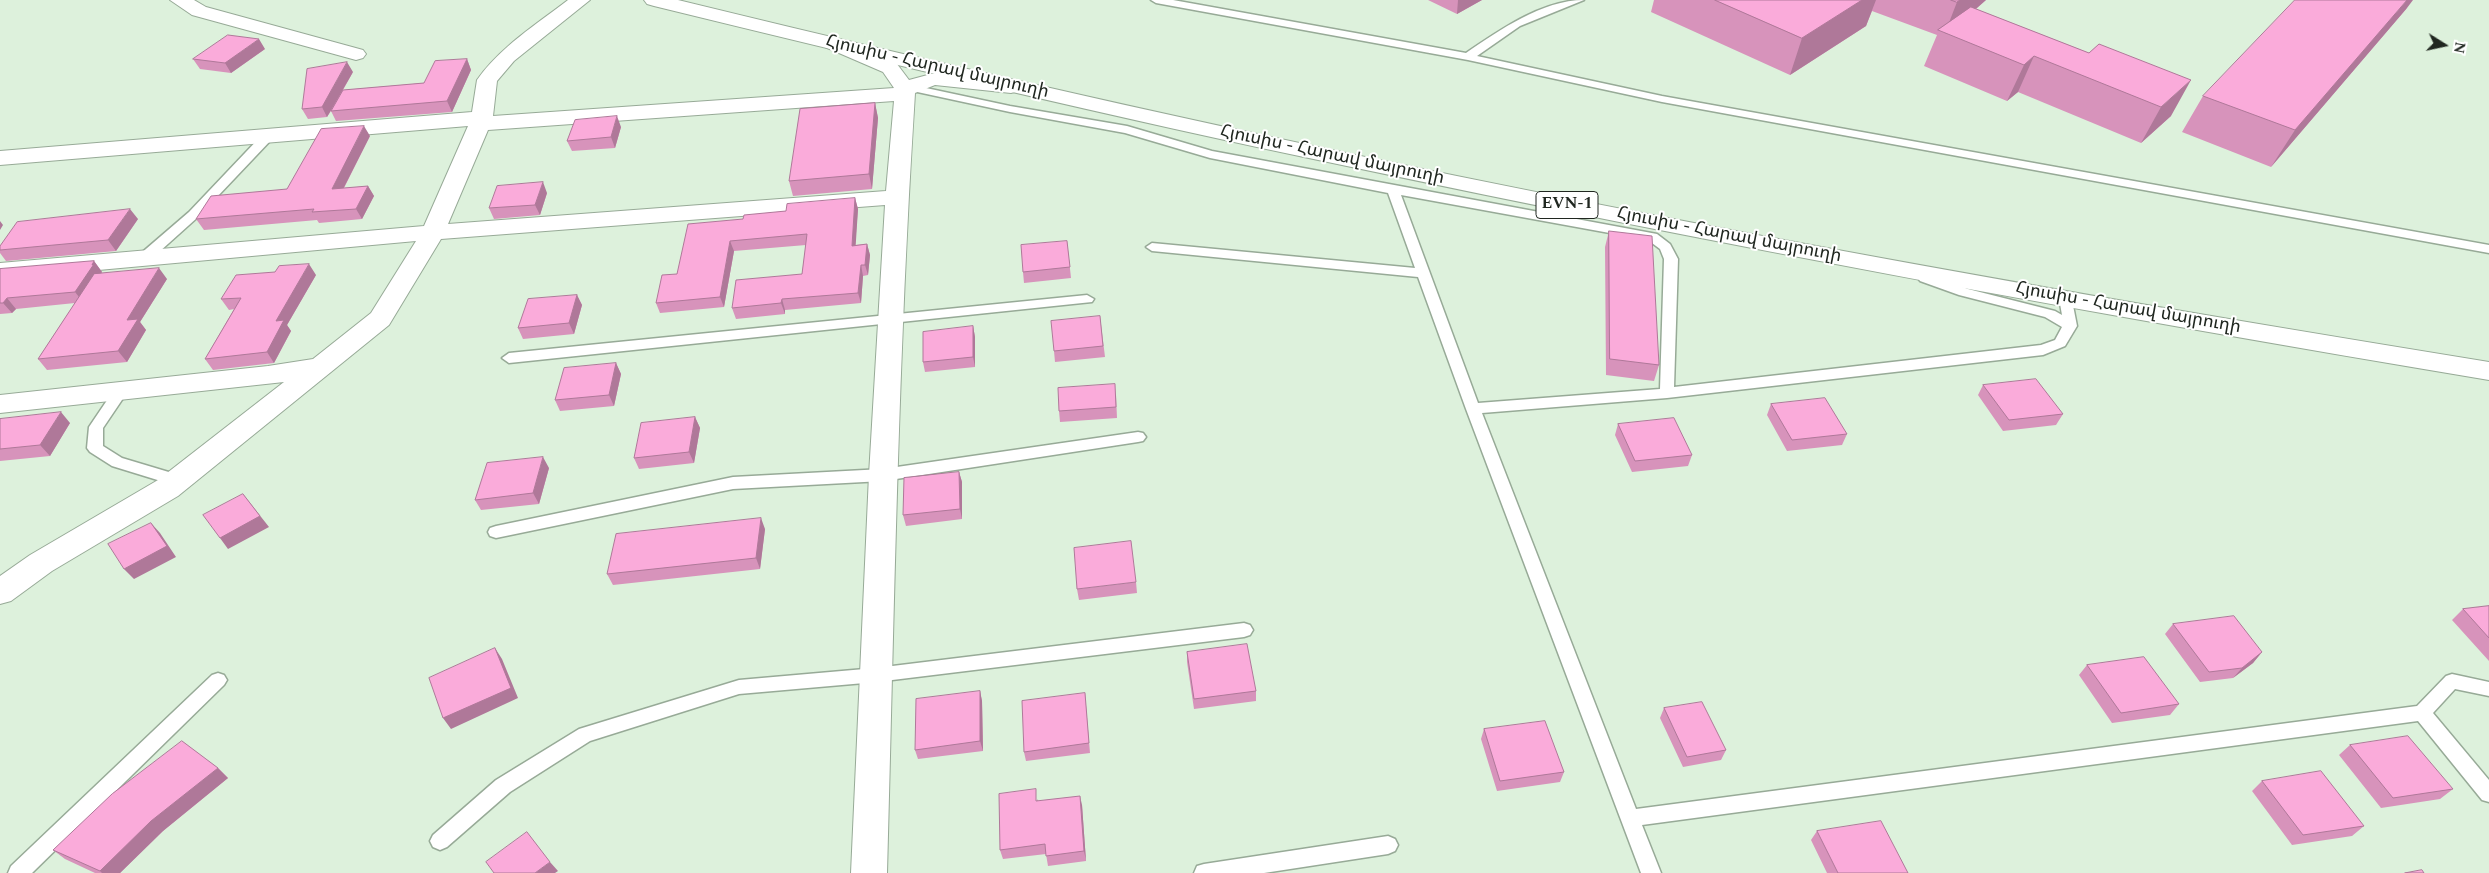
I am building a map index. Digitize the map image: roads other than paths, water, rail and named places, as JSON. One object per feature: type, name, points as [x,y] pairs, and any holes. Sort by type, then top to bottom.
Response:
[{"type":"main road","points":[[180,0],[199,11],[356,54]]},
{"type":"main road","points":[[0,592],[41,563],[177,480],[380,320],[433,232],[480,121],[487,80],[507,56],[580,0]]},
{"type":"main road","name":"Հյուսիս - Հարավ մայրուղի","points":[[654,0],[1013,87],[1494,190],[1898,268],[2489,371]]},
{"type":"main road","name":"Հյուսիս - Հարավ մայրուղի","points":[[708,0],[1160,104],[1621,200],[2205,306],[2489,353]]},
{"type":"main road","points":[[832,43],[890,68],[907,91],[896,197],[883,475],[869,873]]},
{"type":"main road","points":[[0,158],[268,136],[907,91],[922,82],[935,80],[1013,87]]},
{"type":"main road","points":[[0,272],[433,232],[896,197]]},
{"type":"main road","points":[[0,404],[268,375],[322,366]]},
{"type":"lane","points":[[1156,0],[1468,57],[1662,99],[2489,249]]},
{"type":"lane","points":[[1468,57],[1516,24],[1579,0]]},
{"type":"lane","points":[[907,91],[1127,130],[1210,154],[1393,190],[1652,237],[1665,247],[1671,259],[1667,393]]},
{"type":"lane","points":[[144,258],[182,226],[268,136]]},
{"type":"lane","points":[[1393,190],[1473,409],[1652,873]]},
{"type":"lane","points":[[1152,247],[1424,273]]},
{"type":"lane","points":[[1898,268],[1964,292],[2050,314],[2070,326]]},
{"type":"lane","points":[[1473,409],[1667,393],[2035,351],[2060,344],[2070,326],[2066,298]]},
{"type":"lane","points":[[508,358],[1087,300]]},
{"type":"lane","points":[[121,391],[96,427],[95,448],[117,462],[177,480]]},
{"type":"lane","points":[[496,532],[733,483],[883,475],[1138,437]]},
{"type":"lane","points":[[440,841],[502,786],[585,735],[739,687],[876,675],[1244,630]]},
{"type":"lane","points":[[18,873],[218,680]]},
{"type":"lane","points":[[1631,818],[2422,713],[2452,681],[2489,689]]},
{"type":"lane","points":[[2422,713],[2489,794]]},
{"type":"lane","points":[[1204,873],[1388,845]]}]
